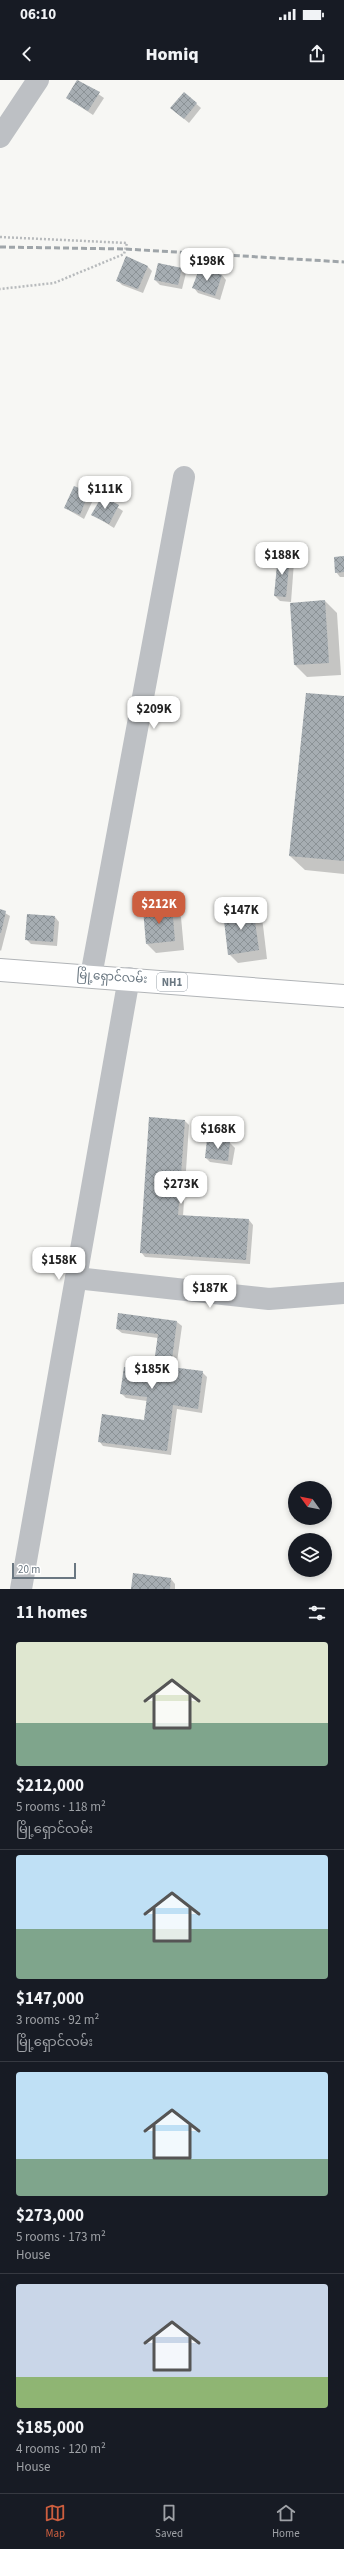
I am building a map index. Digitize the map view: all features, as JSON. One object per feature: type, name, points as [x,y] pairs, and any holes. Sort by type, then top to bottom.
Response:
[{"type":"highway","name":"မြို့ရှောင်လမ်း","points":[[0,970],[129,978],[344,996]]},
{"type":"street","points":[[0,137],[38,80]]},
{"type":"street","points":[[91,976],[184,477]]},
{"type":"street","points":[[21,1589],[129,978]]},
{"type":"street","points":[[76,1278],[269,1299],[344,1293]]},
{"type":"path","points":[[0,237],[127,243],[124,254],[54,283],[0,289]]},
{"type":"building","points":[[77,80],[100,92],[88,111],[66,98]]},
{"type":"building","points":[[184,92],[197,103],[184,119],[170,108]]},
{"type":"building","points":[[126,256],[148,266],[138,289],[116,281]]},
{"type":"building","points":[[158,263],[182,268],[178,285],[154,280]]},
{"type":"building","points":[[200,267],[222,275],[215,296],[192,288]]},
{"type":"building","points":[[74,486],[89,492],[80,515],[64,508]]},
{"type":"building","points":[[102,496],[119,505],[109,524],[91,515]]},
{"type":"building","points":[[278,555],[290,556],[286,597],[274,596]]},
{"type":"building","points":[[344,556],[344,572],[335,573],[334,557]]},
{"type":"building","points":[[325,600],[329,663],[294,665],[290,603]]},
{"type":"building","points":[[306,693],[344,696],[344,861],[289,856]]},
{"type":"building","points":[[172,906],[175,941],[146,944],[143,909]]},
{"type":"building","points":[[253,907],[259,950],[228,955],[223,912]]},
{"type":"building","points":[[0,909],[6,911],[1,933],[0,933]]},
{"type":"building","points":[[27,914],[55,916],[53,942],[25,940]]},
{"type":"building","points":[[149,1117],[185,1120],[178,1215],[249,1219],[246,1260],[140,1253]]},
{"type":"building","points":[[207,1139],[230,1142],[228,1161],[205,1158]]},
{"type":"building","points":[[118,1313],[177,1321],[171,1367],[203,1371],[198,1409],[173,1405],[167,1451],[98,1442],[102,1414],[144,1420],[147,1397],[120,1394],[124,1367],[153,1371],[158,1334],[116,1329]]},
{"type":"building","points":[[133,1573],[171,1578],[170,1589],[131,1589]]},
{"type":"railway","points":[[0,247],[125,249],[344,262]]}]
